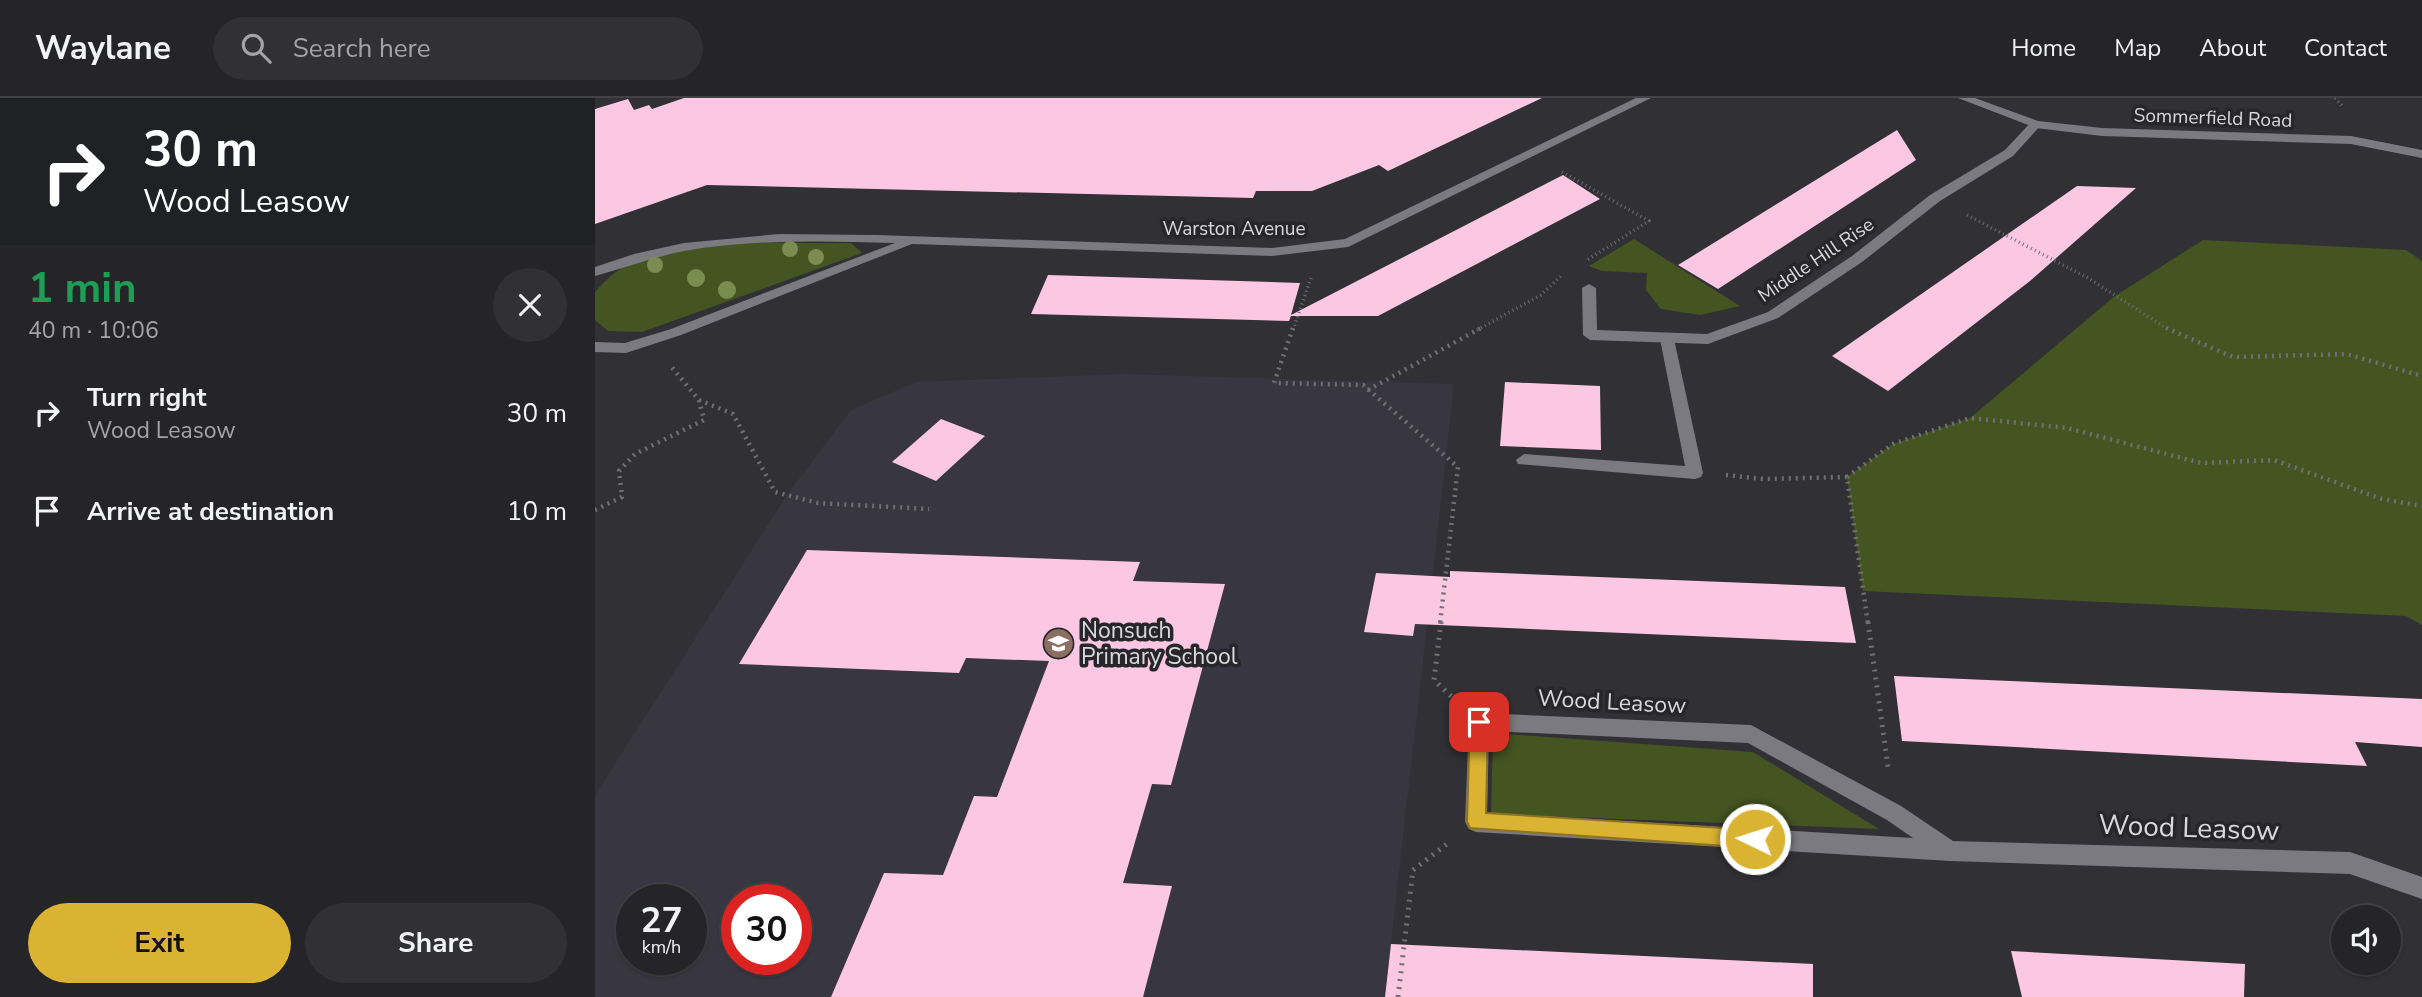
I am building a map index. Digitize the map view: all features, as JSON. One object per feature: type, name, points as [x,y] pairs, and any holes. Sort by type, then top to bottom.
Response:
[{"type":"street","name":"Warston Avenue","points":[[595,272],[624,260],[678,247],[747,240],[915,240],[1272,252],[1321,248],[1348,243],[1645,98]]},
{"type":"street","name":"Sommerfield Road","points":[[1964,98],[2036,124],[2102,132],[2351,140],[2422,155]]},
{"type":"street","name":"Middle Hill Rise","points":[[1589,288],[1590,335],[1708,339],[1773,315],[1857,259],[1935,198],[2010,153],[2036,124]]},
{"type":"street","name":"Warston Avenue","points":[[595,347],[626,348],[676,332],[915,240]]},
{"type":"street","points":[[1524,460],[1695,473],[1667,339]]},
{"type":"street","points":[[1476,822],[1479,722]]},
{"type":"street","name":"Wood Leasow","points":[[1479,722],[1751,734],[1894,813],[1950,851]]},
{"type":"street","name":"Wood Leasow","points":[[1476,822],[1950,851],[2350,863],[2422,888]]},
{"type":"path","points":[[1537,152],[1549,165],[1649,221],[1583,262]]},
{"type":"path","points":[[1935,198],[2088,278],[2172,332],[2233,357],[2347,355],[2422,376]]},
{"type":"path","points":[[1321,248],[1274,383],[1363,385],[1458,467],[1434,680],[1479,722]]},
{"type":"path","points":[[1368,390],[1541,295],[1572,269]]},
{"type":"path","points":[[1561,276],[1589,288]]},
{"type":"path","points":[[595,510],[622,497],[619,471],[635,454],[704,420],[699,400],[662,357],[676,332]]},
{"type":"path","points":[[699,400],[733,414],[775,492],[818,503],[929,509]]},
{"type":"path","points":[[1695,473],[1763,478],[1847,477],[1893,444],[1970,418],[2067,428],[2201,463],[2274,460],[2382,499],[2422,506]]},
{"type":"path","points":[[1847,477],[1894,813]]},
{"type":"path","points":[[1398,997],[1413,870],[1476,822]]},
{"type":"shaded area","name":"Nonsuch Primary School","points":[[1123,374],[1454,384],[1385,997],[595,997],[595,795],[789,492],[851,410],[916,382]]},
{"type":"green space","points":[[1634,239],[1740,306],[1700,315],[1661,309],[1646,290],[1647,273],[1602,271],[1589,266]]},
{"type":"green space","points":[[2203,240],[2406,250],[2422,261],[2422,625],[2406,616],[1863,591],[1847,477],[1893,444],[1970,418],[2115,296]]},
{"type":"green space","points":[[851,243],[862,253],[642,332],[608,331],[595,320],[595,292],[618,270],[651,256],[678,249],[737,244]]},
{"type":"green space","points":[[1493,733],[1753,752],[1879,829],[1491,814]]},
{"type":"building","points":[[684,98],[1542,98],[1388,171],[1379,165],[1312,191],[1256,191],[1253,198],[707,185],[595,224],[595,109],[628,99],[634,110],[649,105],[652,109]]},
{"type":"building","points":[[1897,130],[1916,160],[1718,289],[1678,265]]},
{"type":"building","points":[[1563,175],[1600,199],[1378,316],[1291,316],[1289,321],[1031,314],[1048,275],[1300,283],[1291,315]]},
{"type":"building","points":[[2077,186],[2136,188],[2030,281],[1888,391],[1832,356]]},
{"type":"building","points":[[1505,382],[1600,386],[1601,450],[1500,446]]},
{"type":"building","points":[[941,419],[985,436],[936,481],[892,462]]},
{"type":"building","points":[[807,550],[1140,562],[1133,581],[1225,584],[1171,785],[1152,784],[1123,883],[1172,886],[1143,997],[831,997],[884,873],[943,875],[974,796],[997,797],[1049,661],[966,658],[959,673],[739,664]]},
{"type":"building","points":[[1450,571],[1845,587],[1856,643],[1415,624],[1413,636],[1364,632],[1376,573],[1450,577]]},
{"type":"building","points":[[1894,676],[2422,699],[2422,747],[2355,742],[2367,766],[1902,741]]},
{"type":"building","points":[[1391,944],[1813,964],[1813,997],[1385,997]]},
{"type":"building","points":[[2011,951],[2245,964],[2244,997],[2022,997]]},
{"type":"place","name":"Nonsuch Primary School","points":[[1058,643]]},
{"type":"route","points":[[1479,722],[1476,822],[1755,839]]}]
